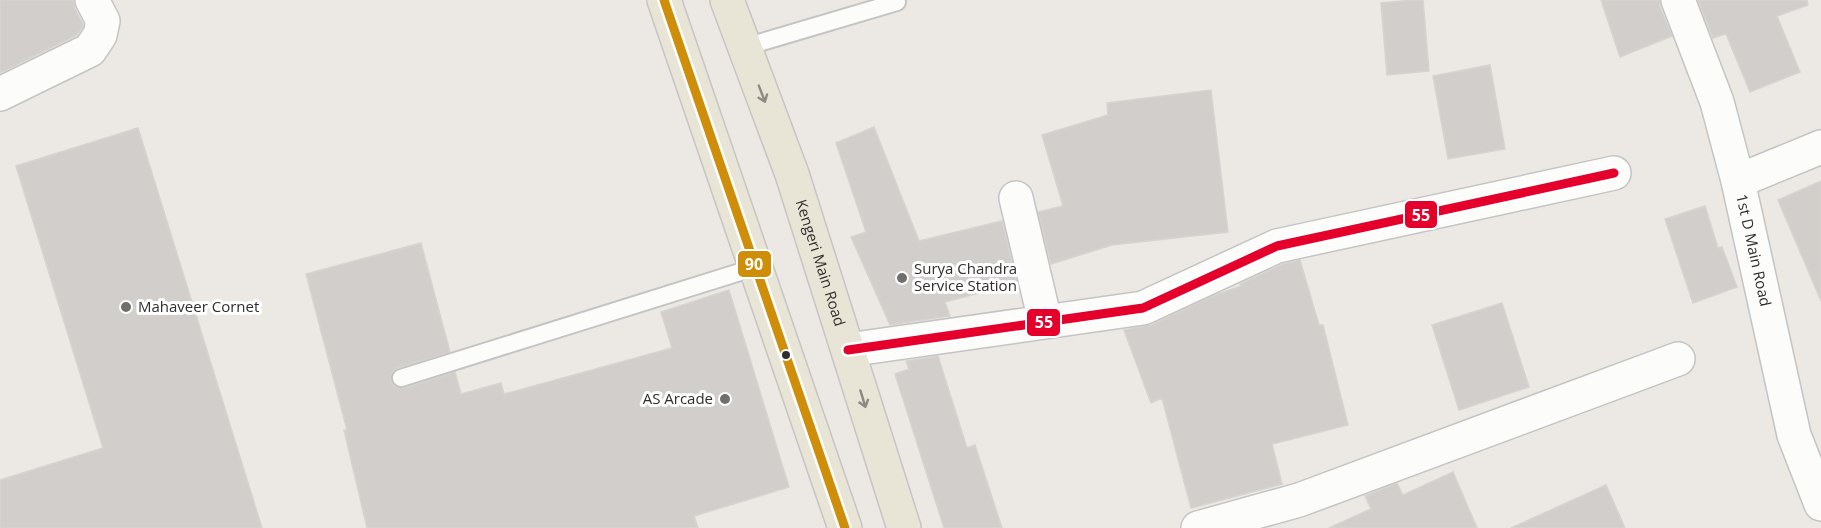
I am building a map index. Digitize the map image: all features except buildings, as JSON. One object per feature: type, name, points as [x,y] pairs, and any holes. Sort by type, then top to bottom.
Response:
[{"type":"main road","points":[[664,0],[845,528]]},
{"type":"main road","name":"Kengeri Main Road","points":[[727,0],[792,174],[902,528]]},
{"type":"street","points":[[0,94],[90,50],[100,35],[103,21],[92,0]]},
{"type":"street","name":"1st D Main Road","points":[[1678,0],[1717,102],[1808,429],[1821,504]]},
{"type":"street","points":[[1738,181],[1821,147]]},
{"type":"street","points":[[848,350],[1143,308],[1277,246],[1614,173]]},
{"type":"street","points":[[1016,198],[1045,321]]},
{"type":"street","points":[[1198,528],[1299,500],[1678,359]]},
{"type":"lane","points":[[745,47],[897,2]]},
{"type":"lane","points":[[400,378],[756,267]]},
{"type":"transit line","name":"90","points":[[664,0],[845,528]]},
{"type":"transit line","name":"55","points":[[848,350],[1143,308],[1277,246],[1614,173]]},
{"type":"place","name":"Surya Chandra Service Station","points":[[902,278]]},
{"type":"place","name":"Mahaveer Cornet","points":[[126,307]]},
{"type":"place","name":"AS Arcade","points":[[725,399]]}]
